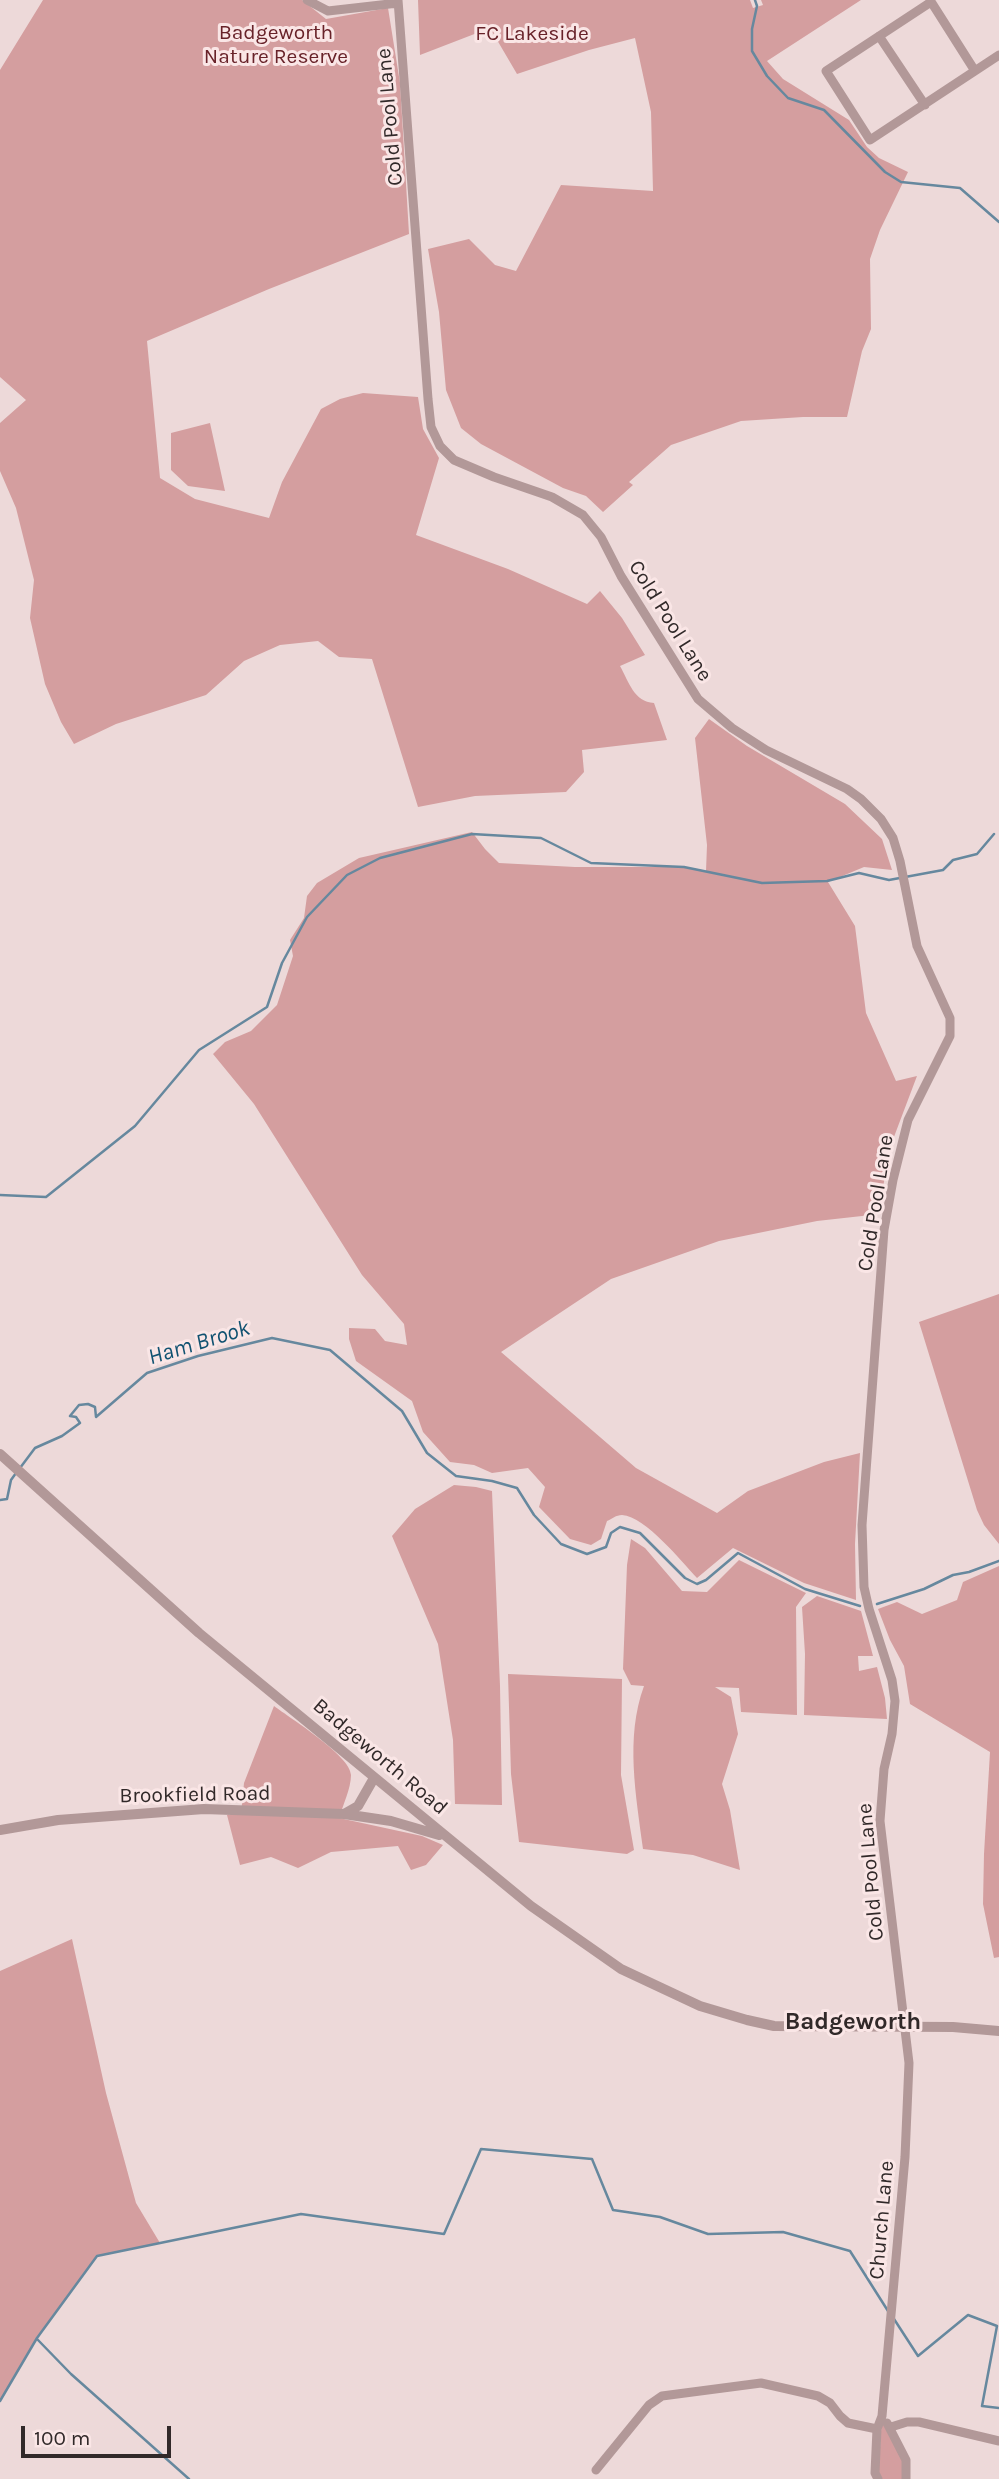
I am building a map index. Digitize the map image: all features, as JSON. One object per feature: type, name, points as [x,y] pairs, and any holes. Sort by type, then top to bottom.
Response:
[{"type":"street","points":[[307,0],[328,11],[398,2]]},
{"type":"street","points":[[975,71],[930,1],[827,71],[870,140],[925,105],[999,55]]},
{"type":"street","name":"Cold Pool Lane","points":[[398,2],[428,399],[431,426],[440,446],[454,460],[552,497],[583,515],[601,537],[621,576],[698,699],[732,728],[766,750],[847,789],[881,819],[893,838],[900,861],[917,946],[950,1018],[950,1036],[908,1119],[884,1230],[862,1525],[864,1587],[892,1679],[895,1701],[883,1779],[880,1821],[905,2027]]},
{"type":"street","points":[[879,36],[925,105]]},
{"type":"street","name":"Badgeworth Road","points":[[0,1454],[199,1633],[531,1906],[621,1969],[700,2006],[747,2021],[774,2026],[999,2031]]},
{"type":"street","points":[[344,1814],[358,1806],[374,1777]]},
{"type":"street","points":[[391,1821],[405,1810],[401,1800]]},
{"type":"street","name":"Brookfield Road","points":[[0,1830],[58,1820],[204,1809],[344,1814],[391,1821],[445,1836]]},
{"type":"street","name":"Church Lane","points":[[877,2479],[877,2429],[882,2416],[905,2157],[909,2063],[905,2027]]},
{"type":"street","points":[[596,2470],[649,2405],[662,2396],[761,2384],[818,2396],[830,2403],[848,2423],[877,2429]]},
{"type":"street","points":[[882,2416],[891,2427],[906,2460],[905,2479]]},
{"type":"street","points":[[891,2427],[907,2422],[919,2422],[972,2437],[999,2441]]},
{"type":"green space","name":"Badgeworth Nature Reserve","points":[[43,0],[302,0],[326,19],[388,8],[400,83],[409,234],[147,341],[160,478],[195,499],[269,518],[282,482],[321,409],[340,399],[363,393],[418,397],[423,429],[439,458],[416,535],[508,569],[587,604],[600,591],[622,618],[645,655],[620,666],[637,695],[654,703],[667,740],[582,750],[584,772],[566,792],[475,796],[418,807],[372,659],[339,657],[318,641],[280,645],[244,661],[206,695],[116,724],[74,744],[61,722],[45,684],[30,618],[34,580],[16,508],[0,471],[0,423],[26,400],[0,377],[0,70]]},
{"type":"green space","name":"FC Lakeside","points":[[418,0],[750,0],[753,8],[763,5],[761,0],[861,0],[767,61],[783,79],[849,120],[867,147],[879,158],[908,172],[880,230],[870,259],[871,329],[862,351],[847,417],[741,421],[671,445],[629,482],[633,485],[603,512],[586,496],[563,488],[481,444],[461,428],[446,390],[439,312],[428,249],[469,239],[495,265],[516,271],[561,185],[653,191],[651,112],[635,38],[517,74],[490,28],[420,55]]},
{"type":"green space","points":[[210,423],[225,491],[188,486],[171,470],[171,433]]},
{"type":"green space","points":[[709,719],[747,746],[845,804],[882,839],[892,870],[864,867],[828,882],[855,926],[866,1013],[896,1081],[917,1076],[889,1150],[880,1207],[871,1215],[817,1221],[719,1241],[611,1279],[501,1352],[636,1468],[717,1513],[748,1491],[824,1462],[860,1453],[855,1544],[856,1600],[804,1583],[733,1548],[697,1578],[652,1531],[642,1523],[622,1515],[607,1521],[601,1539],[591,1545],[570,1539],[539,1507],[545,1487],[528,1468],[492,1473],[474,1465],[450,1462],[423,1432],[412,1401],[356,1361],[349,1339],[349,1328],[375,1329],[385,1341],[407,1345],[404,1324],[362,1275],[254,1104],[213,1054],[225,1042],[251,1031],[277,1005],[293,956],[290,940],[304,918],[307,896],[317,883],[359,858],[472,832],[499,863],[575,867],[684,867],[706,871],[707,845],[695,738]]},
{"type":"green space","points":[[999,1294],[999,1544],[984,1525],[977,1510],[919,1322]]},
{"type":"green space","points":[[454,1485],[492,1491],[502,1805],[455,1804],[453,1740],[438,1644],[392,1536],[415,1509]]},
{"type":"green space","points":[[631,1539],[645,1548],[682,1591],[707,1592],[739,1560],[806,1593],[796,1607],[797,1715],[741,1712],[739,1688],[715,1687],[731,1697],[738,1734],[722,1784],[730,1810],[740,1870],[693,1855],[643,1849],[633,1746],[638,1706],[644,1686],[631,1685],[623,1669],[627,1565]]},
{"type":"green space","points":[[999,1566],[999,1957],[994,1958],[983,1904],[990,1752],[910,1704],[904,1666],[878,1609],[897,1602],[922,1614],[957,1600],[963,1582]]},
{"type":"green space","points":[[817,1596],[861,1611],[873,1656],[858,1656],[859,1671],[877,1667],[887,1719],[804,1715],[805,1654],[802,1607]]},
{"type":"green space","points":[[508,1674],[622,1679],[621,1775],[634,1850],[627,1854],[519,1842],[511,1774]]},
{"type":"green space","points":[[274,1706],[331,1748],[348,1767],[350,1785],[339,1818],[422,1836],[443,1845],[426,1865],[411,1870],[398,1846],[331,1852],[298,1868],[271,1857],[240,1865],[227,1815],[241,1814],[244,1783]]},
{"type":"green space","points":[[72,1939],[106,2093],[136,2203],[160,2243],[97,2256],[37,2338],[0,2401],[0,1971]]},
{"type":"green space","points":[[882,2416],[906,2460],[906,2479],[878,2479]]},
{"type":"waterway","points":[[755,0],[757,6],[752,29],[752,51],[767,76],[788,98],[824,110],[885,172],[901,182],[960,188],[999,222]]},
{"type":"waterway","points":[[0,1195],[46,1197],[135,1126],[199,1050],[267,1007],[282,963],[307,917],[347,875],[380,858],[472,834],[541,838],[591,863],[684,867],[762,883],[827,881],[859,873],[889,880],[943,870],[953,860],[977,854],[994,834]]},
{"type":"waterway","name":"Ham Brook","points":[[20,1468],[35,1448],[62,1436],[80,1423],[76,1417],[70,1416],[79,1405],[88,1404],[95,1407],[96,1417],[147,1373],[198,1356],[272,1338],[330,1350],[402,1411],[427,1453],[456,1476],[517,1488],[534,1515],[561,1544],[587,1554],[606,1547],[611,1533],[620,1527],[640,1533],[685,1578],[697,1584],[706,1580],[738,1553],[805,1589],[860,1606]]},
{"type":"waterway","name":"Ham Brook","points":[[0,1500],[7,1499],[11,1480],[16,1473]]},
{"type":"waterway","name":"Ham Brook","points":[[877,1604],[999,1561]]},
{"type":"waterway","points":[[0,2401],[37,2338],[97,2256],[301,2214],[444,2234],[481,2149],[592,2159],[613,2210],[660,2217],[708,2234],[783,2232],[850,2251],[888,2311]]},
{"type":"waterway","points":[[894,2319],[918,2356],[968,2315],[997,2326],[982,2406],[999,2408]]},
{"type":"waterway","points":[[37,2339],[71,2374],[189,2479]]},
{"type":"district","name":"Badgeworth","points":[[853,2022]]}]
